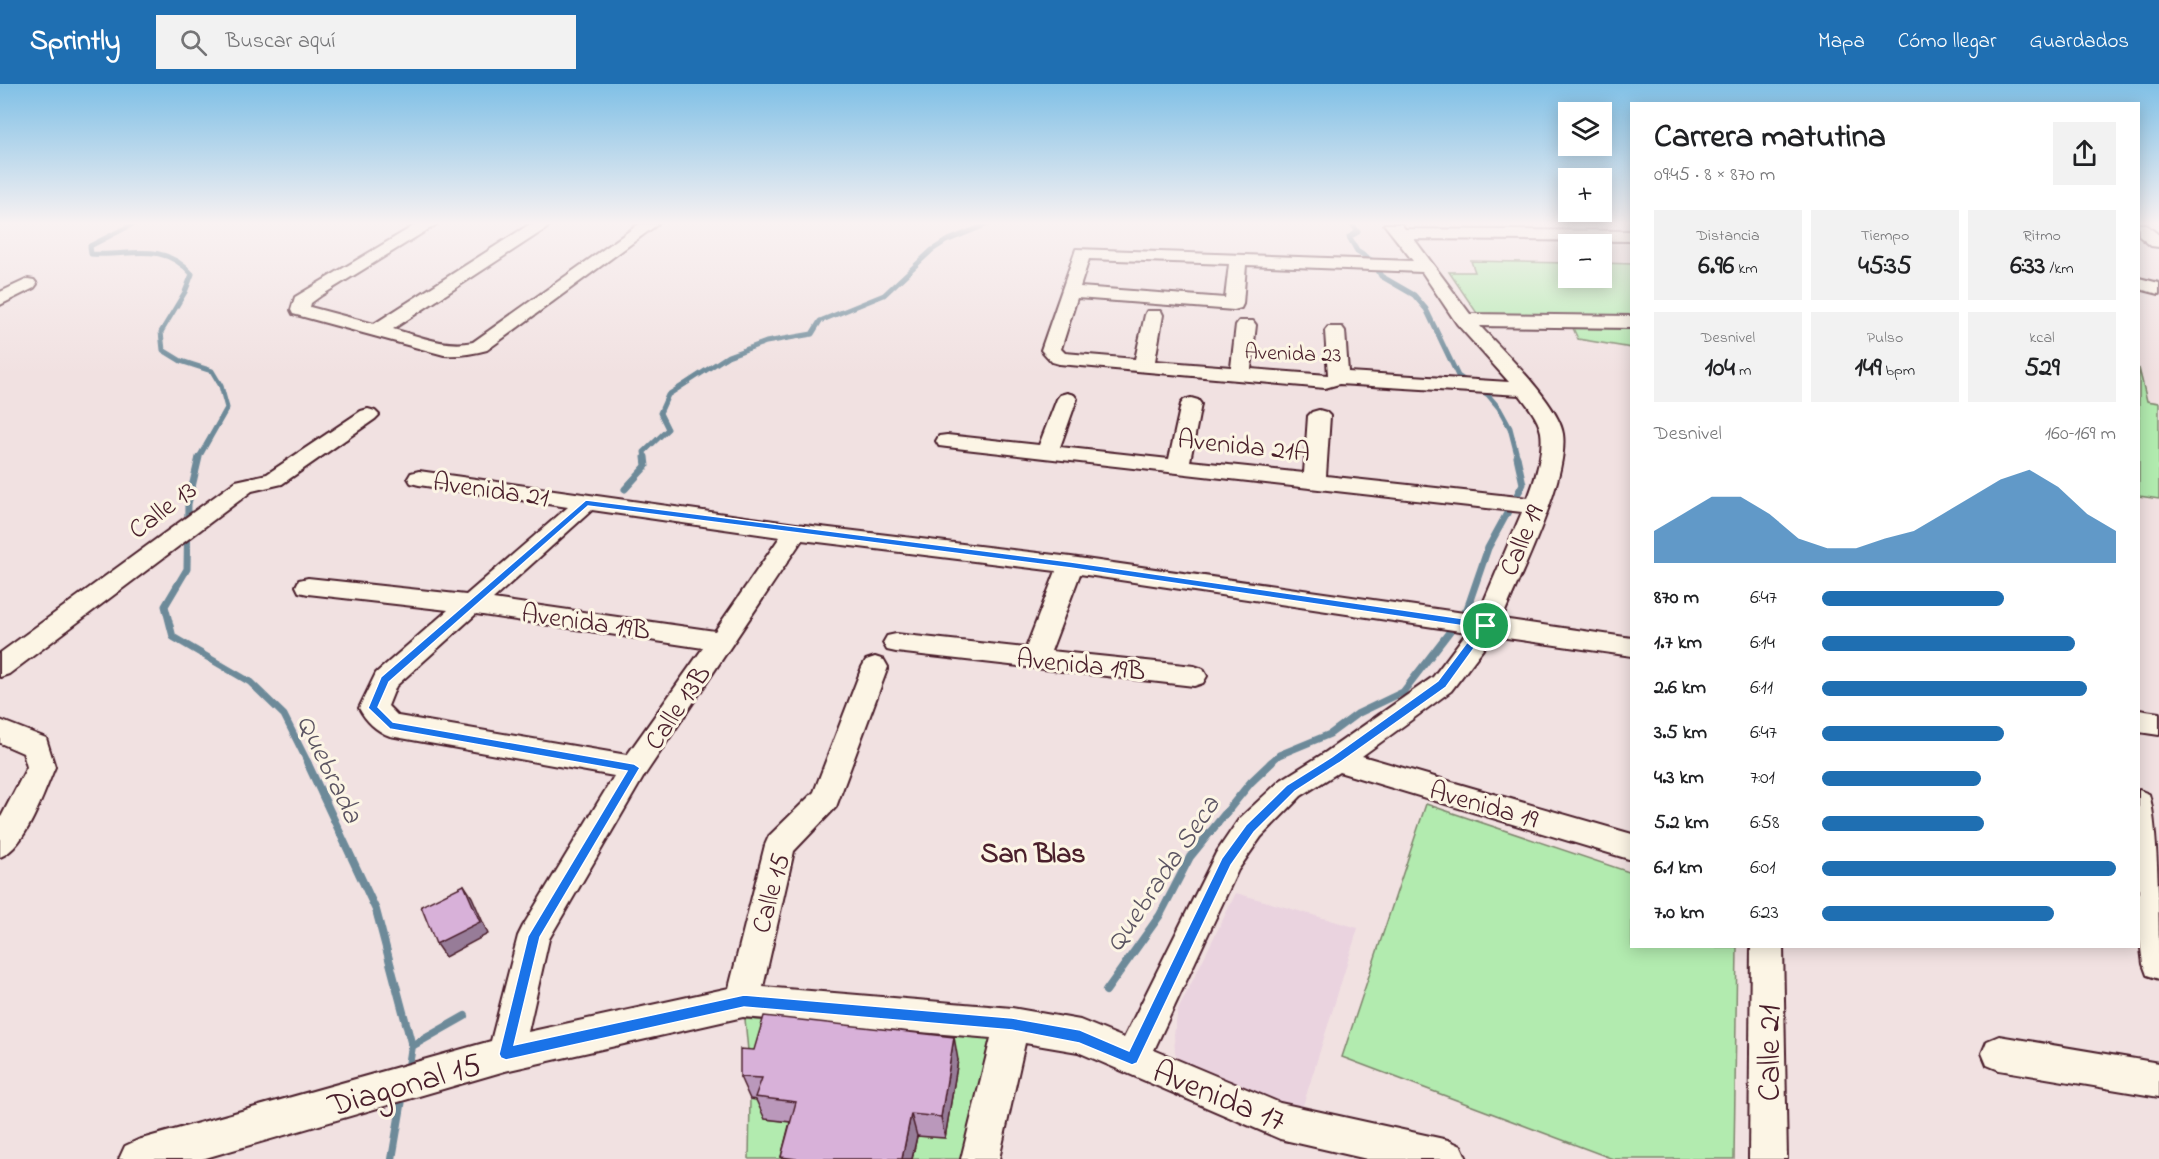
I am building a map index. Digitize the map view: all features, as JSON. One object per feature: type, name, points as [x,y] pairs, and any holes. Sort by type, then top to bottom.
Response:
[{"type":"street","points":[[344,274],[302,302],[300,310],[444,349],[463,350],[480,346],[580,274]]},
{"type":"street","points":[[377,331],[464,274]]},
{"type":"street","points":[[1075,274],[1070,292],[1234,304],[1237,274]]},
{"type":"street","name":"Calle 19","points":[[1132,1059],[1227,862],[1250,828],[1291,788],[1336,760],[1442,684],[1486,626],[1548,478],[1552,433],[1543,412],[1526,389],[1464,320],[1432,274]]},
{"type":"street","points":[[2140,283],[2159,289]]},
{"type":"street","points":[[0,299],[28,284]]},
{"type":"street","name":"Avenida 23","points":[[1070,292],[1051,350],[1059,358],[1325,382],[1338,378],[1526,389]]},
{"type":"street","points":[[1144,365],[1154,315]]},
{"type":"street","points":[[1464,320],[1630,322]]},
{"type":"street","points":[[1240,374],[1246,325]]},
{"type":"street","points":[[1335,331],[1338,378]]},
{"type":"street","points":[[1047,452],[1067,399]]},
{"type":"street","points":[[1178,466],[1191,404]]},
{"type":"street","name":"Calle 13","points":[[0,667],[244,486],[274,479],[368,415]]},
{"type":"street","points":[[1314,482],[1319,416]]},
{"type":"street","name":"Avenida 21A","points":[[946,441],[1535,506]]},
{"type":"street","name":"Avenida 21","points":[[419,478],[796,532],[1071,565],[1630,647]]},
{"type":"street","points":[[586,503],[385,680],[373,708],[390,725],[634,768]]},
{"type":"street","name":"Calle 13B","points":[[506,1054],[534,936],[634,768],[796,532]]},
{"type":"street","points":[[1035,658],[1071,565]]},
{"type":"street","name":"Avenida 19B","points":[[308,586],[470,604],[721,641]]},
{"type":"street","name":"Avenida 19B","points":[[896,643],[1194,676]]},
{"type":"street","name":"Calle 15","points":[[744,1001],[780,845],[826,799],[875,667]]},
{"type":"street","points":[[2140,721],[2159,724]]},
{"type":"street","points":[[0,732],[36,746],[41,767],[18,817],[0,843]]},
{"type":"street","name":"Avenida 19","points":[[1336,760],[1630,846]]},
{"type":"street","points":[[2140,818],[2152,951]]},
{"type":"street","name":"Calle 21","points":[[1767,948],[1768,1159]]},
{"type":"street","name":"Avenida 17","points":[[744,1001],[1012,1024],[1080,1036],[1280,1121],[1448,1159]]},
{"type":"street","name":"Diagonal 15","points":[[138,1159],[506,1054],[744,1001]]},
{"type":"street","points":[[980,1159],[1012,1024]]},
{"type":"street","points":[[1999,1053],[2159,1080]]},
{"type":"shaded area","points":[[1236,893],[1358,928],[1302,1109],[1183,1069],[1175,1053],[1174,1034],[1178,1010]]},
{"type":"green space","points":[[1450,274],[1558,274],[1558,288],[1612,288],[1612,274],[1630,274],[1630,348],[1578,339],[1572,326],[1485,325]]},
{"type":"green space","points":[[2140,372],[2147,401],[2159,403],[2159,499],[2140,496]]},
{"type":"green space","points":[[1426,804],[1630,872],[1630,948],[1737,948],[1734,1159],[1613,1159],[1342,1057]]},
{"type":"green space","points":[[745,1019],[993,1035],[965,1159],[912,1159],[917,1136],[945,1138],[750,1072]]},
{"type":"green space","points":[[750,1099],[771,1100],[765,1119],[804,1123],[795,1159],[749,1159]]},
{"type":"building","points":[[464,885],[480,922],[436,944],[421,906]]},
{"type":"building","points":[[764,1016],[954,1037],[941,1117],[911,1114],[902,1159],[781,1157],[796,1102],[755,1097],[762,1078],[740,1077],[740,1049],[754,1050]]},
{"type":"waterway","name":"Quebrada","points":[[192,274],[185,292],[161,332],[163,350],[181,361],[212,371],[221,386],[227,408],[199,457]]},
{"type":"waterway","points":[[645,459],[644,452],[668,429],[660,413],[668,395],[728,356],[766,342],[812,334],[820,321],[884,295],[906,274]]},
{"type":"waterway","name":"Quebrada Seca","points":[[1380,274],[1414,295],[1426,309],[1458,376],[1488,395],[1499,408],[1510,428],[1518,459]]},
{"type":"waterway","name":"Quebrada","points":[[199,457],[188,504],[187,569],[165,606],[173,637],[250,682],[284,715],[308,763]]},
{"type":"waterway","points":[[625,489],[646,466],[645,457]]},
{"type":"waterway","name":"Quebrada Seca","points":[[1270,763],[1279,755],[1330,734],[1357,714],[1403,692],[1467,609],[1488,548],[1523,484],[1517,457]]},
{"type":"waterway","name":"Quebrada","points":[[307,762],[376,910],[412,1046]]},
{"type":"waterway","name":"Quebrada Seca","points":[[1106,991],[1160,915],[1190,857],[1251,782],[1272,762]]},
{"type":"waterway","points":[[412,1046],[465,1016]]},
{"type":"waterway","points":[[408,1072],[412,1046]]},
{"type":"waterway","points":[[392,1159],[403,1094]]},
{"type":"district","name":"San Blas","points":[[1033,852]]},
{"type":"route","points":[[586,503],[796,532],[1071,565],[1486,626],[1442,684],[1336,760],[1291,788],[1250,828],[1227,862],[1132,1059],[1080,1036],[1012,1024],[744,1001],[506,1054],[534,936],[634,768],[390,725],[373,708],[385,680],[586,503]]}]
